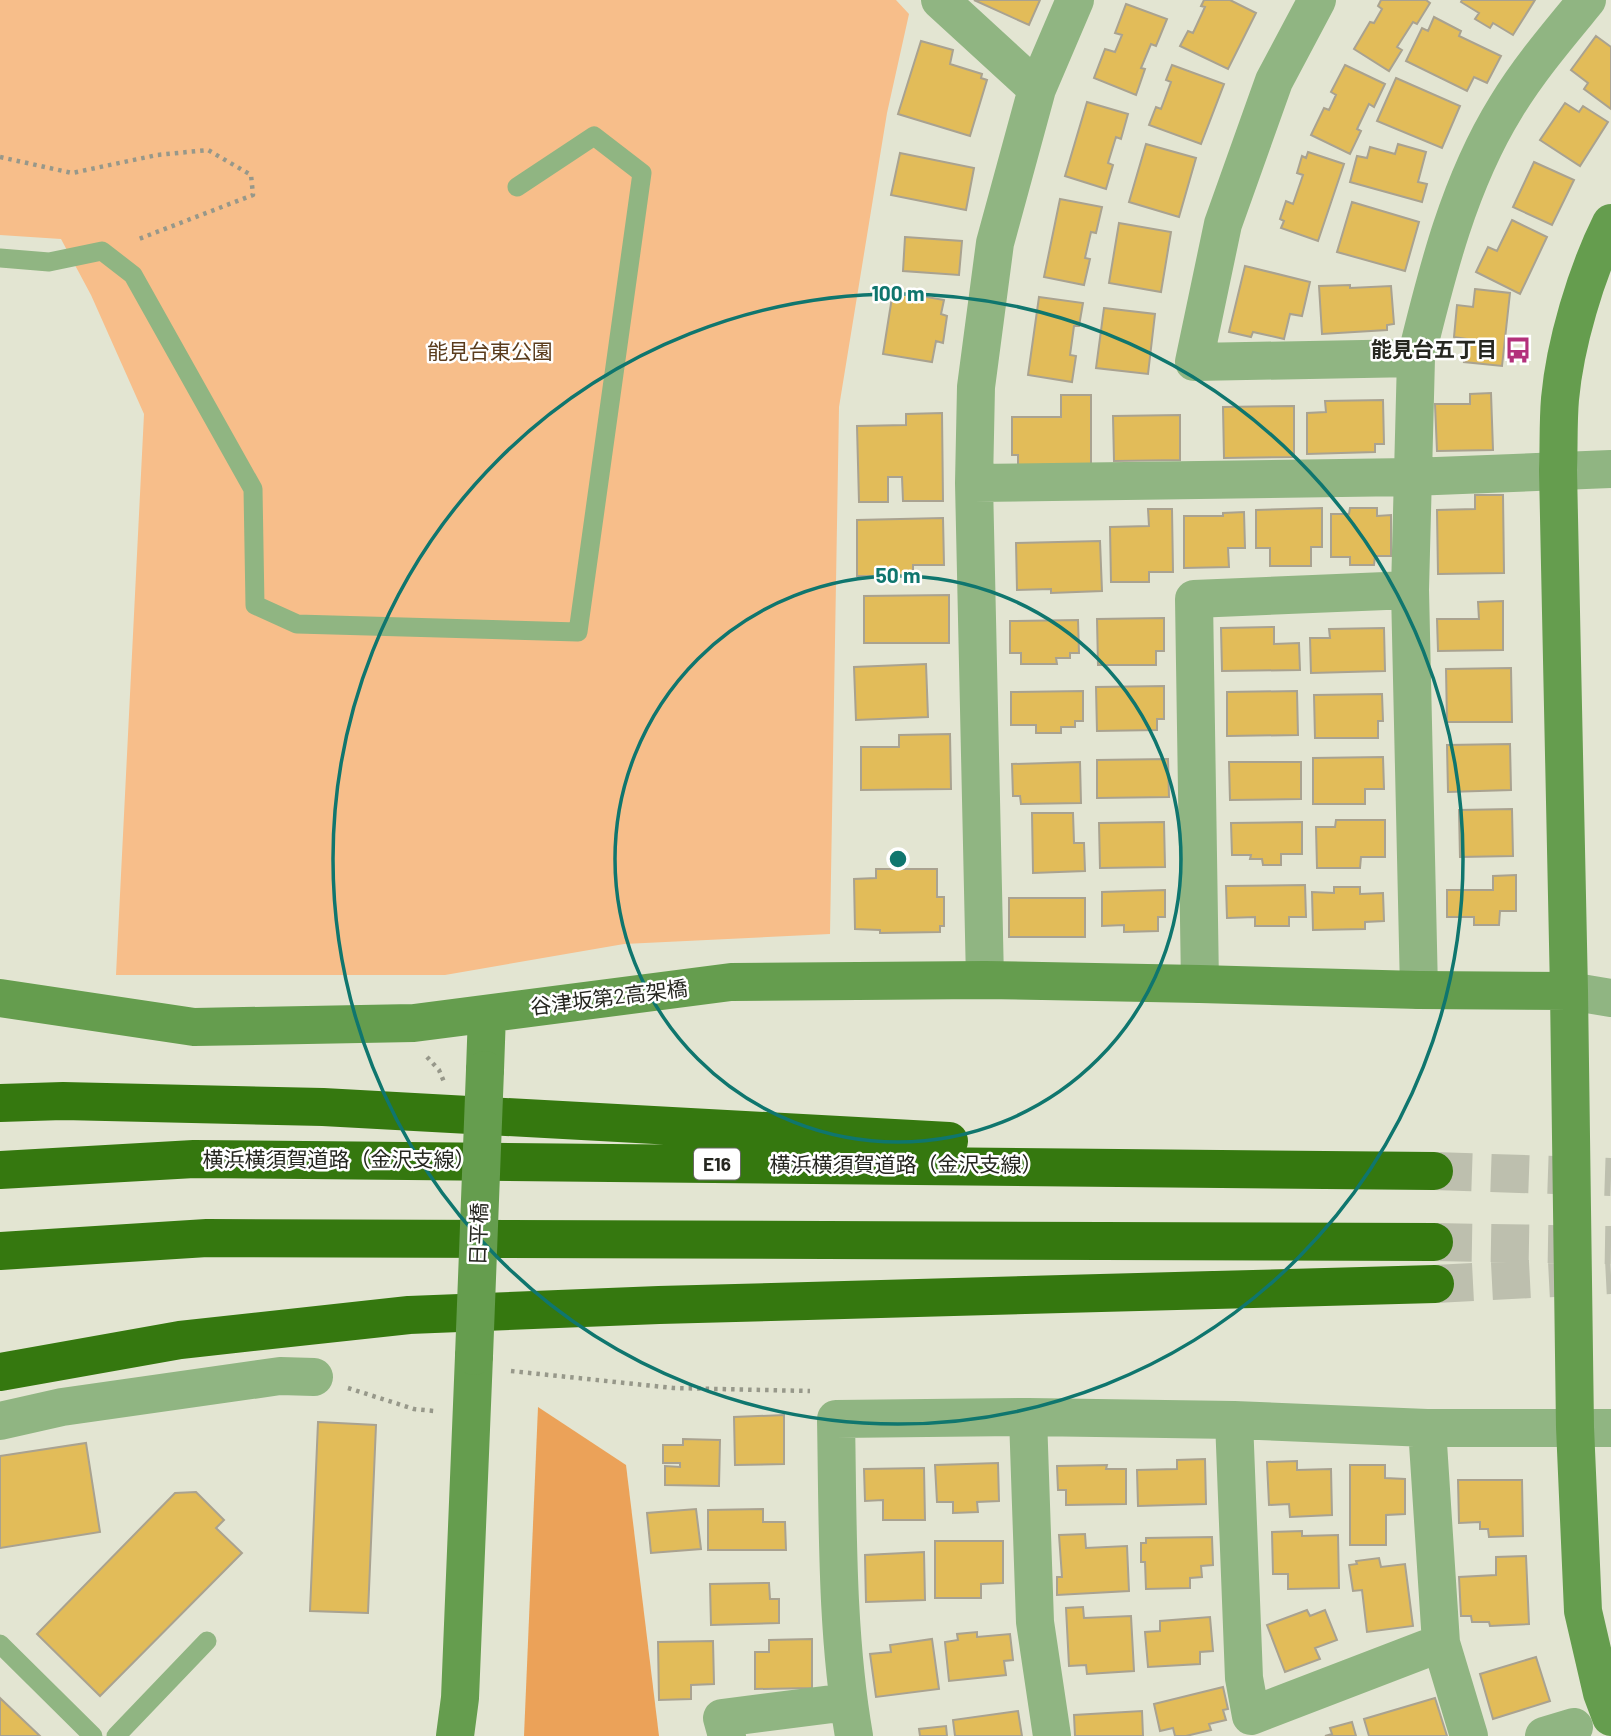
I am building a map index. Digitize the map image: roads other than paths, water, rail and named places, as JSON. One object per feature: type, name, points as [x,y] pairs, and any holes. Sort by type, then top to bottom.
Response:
[{"type":"highway","points":[[0,1103],[63,1101],[323,1107],[957,1141],[1379,1169]]},
{"type":"highway","name":"横浜横須賀道路（金沢支線）","points":[[0,1170],[194,1159],[1434,1171]]},
{"type":"highway","points":[[0,1251],[207,1238],[1434,1242]]},
{"type":"highway","points":[[0,1373],[180,1340],[409,1315],[659,1305],[1435,1284]]},
{"type":"street","points":[[940,0],[1037,89]]},
{"type":"street","points":[[985,980],[974,482],[976,387],[995,243],[1037,89],[1075,0]]},
{"type":"street","points":[[1317,0],[1274,81],[1223,224],[1194,362],[1416,358]]},
{"type":"street","points":[[1419,990],[1410,590],[1416,358],[1437,272],[1468,180],[1506,107],[1587,0]]},
{"type":"street","points":[[1611,223],[1575,318],[1560,398],[1558,470],[1569,991],[1593,1428],[1583,1611],[1602,1693],[1611,1717]]},
{"type":"street","points":[[974,482],[1412,477],[1611,469]]},
{"type":"street","points":[[1200,984],[1194,599],[1410,590]]},
{"type":"street","name":"谷津坂第2高架橋","points":[[0,998],[194,1027],[414,1023],[731,982],[985,980],[1569,991]]},
{"type":"street","points":[[1569,991],[1611,998]]},
{"type":"street","name":"日平橋","points":[[456,1736],[460,1698],[487,1014]]},
{"type":"street","points":[[0,1422],[62,1407],[280,1376],[314,1377]]},
{"type":"street","points":[[1028,1418],[1035,1622],[1052,1736]]},
{"type":"street","points":[[727,1736],[723,1718],[851,1719],[838,1542],[836,1419],[1234,1420],[1427,1428],[1593,1428]]},
{"type":"street","points":[[1234,1420],[1244,1678],[1251,1716],[1441,1643]]},
{"type":"street","points":[[1427,1428],[1441,1643],[1469,1736]]},
{"type":"lane","points":[[0,258],[49,262],[102,251],[133,275],[253,489],[255,606],[297,624],[578,632],[642,173],[594,136],[517,187]]},
{"type":"lane","points":[[116,1736],[207,1641]]},
{"type":"lane","points":[[0,1644],[93,1736]]},
{"type":"tunnel","points":[[1434,1171],[1611,1177]]},
{"type":"tunnel","points":[[1434,1242],[1611,1245]]},
{"type":"tunnel","points":[[1435,1284],[1611,1275]]},
{"type":"place","name":"能見台五丁目","points":[[1518,350]]},
{"type":"park label","name":"能見台東公園","points":[[490,352]]}]
